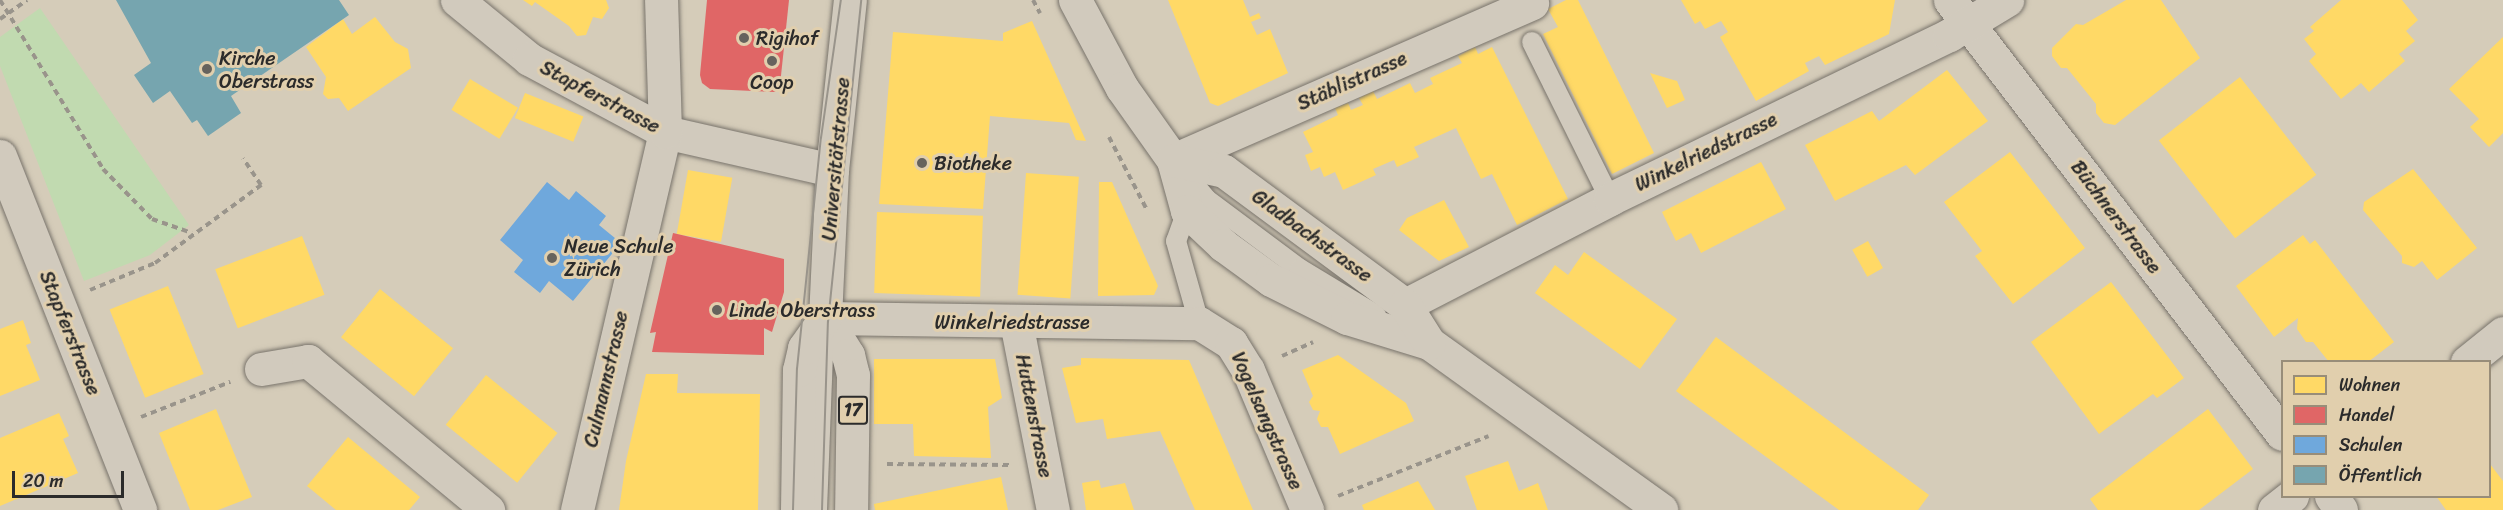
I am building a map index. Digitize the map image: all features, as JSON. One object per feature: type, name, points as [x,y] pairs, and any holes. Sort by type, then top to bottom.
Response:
[{"type":"street","name":"Stapferstrasse","points":[[457,0],[529,59],[665,132],[832,170]]},
{"type":"street","name":"Culmannstrasse","points":[[577,510],[665,132],[662,0]]},
{"type":"street","name":"Universitätstrasse","points":[[825,318],[832,170],[850,0]]},
{"type":"street","points":[[1075,0],[1122,88],[1173,160]]},
{"type":"street","name":"Winkelriedstrasse","points":[[1405,305],[1610,199],[1959,12],[2007,0]]},
{"type":"street","name":"Stäblistrasse","points":[[1173,160],[1532,3]]},
{"type":"street","name":"Büchnerstrasse","points":[[1959,12],[2281,432]]},
{"type":"street","name":"Stapferstrasse","points":[[0,156],[140,510]]},
{"type":"street","name":"Gladbachstrasse","points":[[1429,343],[1405,305],[1224,171],[1173,160],[1188,211],[1223,245],[1271,280],[1347,318],[1429,343],[1661,510]]},
{"type":"street","points":[[796,510],[800,370],[804,348],[825,318]]},
{"type":"street","name":"Winkelriedstrasse","points":[[825,318],[1199,323]]},
{"type":"street","name":"17","points":[[825,318],[848,355],[853,375],[851,510]]},
{"type":"street","name":"Huttenstrasse","points":[[1016,322],[1053,510]]},
{"type":"street","name":"Vogelsangstrasse","points":[[1199,323],[1231,343],[1248,370],[1307,510]]},
{"type":"street","points":[[2469,360],[2503,333]]},
{"type":"street","points":[[261,369],[308,361],[488,510]]},
{"type":"street","points":[[2274,510],[2289,498]]},
{"type":"lane","points":[[1532,42],[1610,199]]},
{"type":"lane","name":"Gladbachstrasse","points":[[1173,160],[1206,199],[1299,270],[1429,343]]},
{"type":"lane","points":[[1188,211],[1176,241],[1199,323]]},
{"type":"lane","name":"Universitätstrasse","points":[[817,510],[825,318]]},
{"type":"path","points":[[0,0],[103,168],[152,219],[192,233]]},
{"type":"path","points":[[0,19],[27,0]]},
{"type":"path","points":[[104,285],[154,263],[192,233],[261,185],[243,158]]},
{"type":"path","points":[[1277,358],[1317,340]]},
{"type":"path","points":[[132,420],[215,389]]},
{"type":"path","points":[[1307,510],[1489,436]]},
{"type":"path","points":[[879,464],[969,465]]},
{"type":"green space","points":[[40,8],[189,225],[150,255],[84,281],[0,66],[0,37]]},
{"type":"building: Wohnen","points":[[523,0],[606,0],[609,8],[602,19],[593,17],[586,35],[577,36],[569,26],[535,2],[532,6]]},
{"type":"building: Wohnen","points":[[1168,0],[1243,0],[1250,17],[1259,13],[1261,18],[1251,22],[1257,35],[1270,29],[1288,73],[1218,106],[1210,103]]},
{"type":"building: Wohnen","points":[[1566,0],[1578,0],[1654,153],[1612,174],[1543,34],[1558,27],[1548,9]]},
{"type":"building: Wohnen","points":[[1681,0],[1895,0],[1889,34],[1825,65],[1819,56],[1805,63],[1809,71],[1756,101],[1720,37],[1728,32],[1721,21],[1705,29],[1700,21],[1695,24]]},
{"type":"building: Wohnen","points":[[2126,0],[2161,0],[2200,58],[2115,125],[2104,123],[2096,113],[2096,104],[2067,68],[2061,68],[2052,56],[2052,48],[2076,24],[2083,25]]},
{"type":"building: Wohnen","points":[[2341,0],[2402,0],[2418,20],[2406,31],[2415,41],[2399,54],[2405,61],[2369,92],[2361,83],[2341,99],[2309,61],[2316,54],[2304,39],[2314,31],[2310,27]]},
{"type":"building: Wohnen","points":[[375,17],[395,42],[408,49],[411,68],[348,111],[339,98],[328,99],[323,94],[326,77],[306,47],[343,19],[352,34]]},
{"type":"building: Wohnen","points":[[1032,21],[1086,141],[1076,140],[1069,123],[990,116],[983,209],[879,204],[893,32],[1003,41],[1003,33]]},
{"type":"building: Wohnen","points":[[2503,37],[2503,133],[2489,147],[2470,127],[2479,119],[2449,89]]},
{"type":"building: Wohnen","points":[[1475,47],[1478,54],[1492,47],[1568,199],[1517,225],[1492,174],[1481,179],[1456,128],[1414,147],[1419,157],[1397,167],[1394,160],[1373,169],[1376,175],[1343,190],[1335,172],[1324,177],[1320,167],[1311,171],[1305,155],[1313,152],[1303,132],[1338,115],[1335,108],[1348,103],[1351,110],[1363,105],[1359,98],[1373,91],[1377,99],[1410,83],[1415,93],[1433,84],[1430,78],[1462,63],[1458,56]]},
{"type":"building: Wohnen","points":[[1947,70],[1988,121],[1915,175],[1906,165],[1835,201],[1805,145],[1872,111],[1879,121]]},
{"type":"building: Wohnen","points":[[1650,73],[1677,81],[1685,100],[1667,108]]},
{"type":"building: Wohnen","points":[[2240,77],[2316,175],[2235,238],[2159,140]]},
{"type":"building: Wohnen","points":[[470,79],[518,108],[499,139],[451,110]]},
{"type":"building: Wohnen","points":[[525,93],[583,117],[573,142],[515,118]]},
{"type":"building: Wohnen","points":[[2010,152],[2085,248],[2013,304],[1975,256],[1982,251],[1944,202]]},
{"type":"building: Wohnen","points":[[1761,162],[1786,209],[1701,253],[1691,233],[1676,241],[1662,212]]},
{"type":"building: Wohnen","points":[[2413,169],[2477,248],[2437,280],[2422,261],[2414,267],[2402,263],[2402,256],[2363,210],[2364,202]]},
{"type":"building: Wohnen","points":[[688,170],[732,178],[721,242],[677,234]]},
{"type":"building: Wohnen","points":[[1026,173],[1079,177],[1070,298],[1017,295]]},
{"type":"building: Wohnen","points":[[1099,182],[1112,182],[1158,286],[1154,295],[1098,296]]},
{"type":"building: Wohnen","points":[[1444,200],[1469,247],[1439,261],[1399,230],[1407,218]]},
{"type":"building: Wohnen","points":[[877,212],[983,216],[980,297],[874,293]]},
{"type":"building: Wohnen","points":[[2303,235],[2310,244],[2315,240],[2394,342],[2371,360],[2327,360],[2313,342],[2306,342],[2297,329],[2298,318],[2274,337],[2236,286]]},
{"type":"building: Wohnen","points":[[302,236],[325,295],[238,328],[215,269]]},
{"type":"building: Wohnen","points":[[1868,241],[1883,268],[1867,277],[1852,250]]},
{"type":"building: Wohnen","points":[[1584,252],[1677,319],[1640,369],[1535,293],[1555,265],[1568,275]]},
{"type":"building: Wohnen","points":[[2111,282],[2184,378],[2157,398],[2153,394],[2099,434],[2031,342]]},
{"type":"building: Wohnen","points":[[168,286],[204,374],[145,398],[110,310]]},
{"type":"building: Wohnen","points":[[380,289],[453,348],[414,396],[341,337]]},
{"type":"building: Wohnen","points":[[23,320],[31,343],[26,345],[40,380],[0,396],[0,329]]},
{"type":"building: Wohnen","points":[[1716,337],[1929,495],[1918,510],[1839,510],[1676,391]]},
{"type":"building: Wohnen","points":[[1338,355],[1406,403],[1414,421],[1340,454],[1328,427],[1321,427],[1317,419],[1320,411],[1313,410],[1309,402],[1313,396],[1302,370]]},
{"type":"building: Wohnen","points":[[1081,358],[1189,360],[1253,510],[1195,510],[1160,431],[1107,439],[1103,419],[1076,423],[1062,368],[1081,365]]},
{"type":"building: Wohnen","points":[[874,359],[995,359],[1002,398],[988,407],[991,458],[914,456],[913,424],[874,424]]},
{"type":"building: Wohnen","points":[[646,374],[678,374],[677,393],[760,394],[758,510],[619,510],[626,461]]},
{"type":"building: Wohnen","points":[[486,375],[557,433],[517,483],[446,425]]},
{"type":"building: Wohnen","points":[[216,409],[252,497],[218,510],[190,510],[159,433]]},
{"type":"building: Wohnen","points":[[2208,409],[2253,469],[2199,510],[2098,510],[2090,499]]},
{"type":"building: Wohnen","points":[[59,413],[69,436],[63,439],[78,473],[0,506],[0,438]]},
{"type":"building: Wohnen","points":[[348,437],[420,497],[409,510],[336,510],[307,486]]},
{"type":"building: Wohnen","points":[[1508,461],[1519,491],[1538,483],[1548,510],[1477,510],[1465,476]]},
{"type":"building: Wohnen","points":[[2491,465],[2503,481],[2503,510],[2446,510],[2437,498],[2491,498]]},
{"type":"building: Wohnen","points":[[1001,477],[1008,510],[875,510],[874,504]]},
{"type":"building: Wohnen","points":[[1099,480],[1101,488],[1125,483],[1134,510],[1086,510],[1082,483]]},
{"type":"building: Wohnen","points":[[1418,481],[1435,510],[1364,510],[1362,505]]},
{"type":"building: Handel","name":"Rigihof","points":[[707,0],[789,0],[780,85],[775,92],[710,89],[702,83],[700,75]]},
{"type":"building: Handel","name":"Linde Oberstrass","points":[[673,233],[784,259],[784,292],[772,332],[764,328],[764,355],[652,352],[656,332],[650,333]]},
{"type":"building: Schulen","points":[[547,182],[569,200],[576,191],[606,216],[599,225],[621,243],[573,301],[549,281],[540,293],[514,272],[523,260],[500,240]]},
{"type":"building: Öffentlich","name":"Kirche Oberstrass","points":[[116,0],[339,0],[349,15],[231,96],[241,113],[208,136],[197,120],[192,123],[170,91],[153,103],[134,75],[151,63]]},
{"type":"tram line","points":[[793,510],[797,369],[821,138],[841,0]]},
{"type":"tram line","points":[[822,510],[828,322],[861,0]]},
{"type":"place","name":"Rigihof","points":[[744,38]]},
{"type":"place","name":"Coop","points":[[772,61]]},
{"type":"place","name":"Kirche Oberstrass","points":[[207,69]]},
{"type":"place","name":"Biotheke","points":[[922,163]]},
{"type":"place","name":"Neue Schule Zürich","points":[[552,258]]},
{"type":"place","name":"Linde Oberstrass","points":[[717,310]]}]
